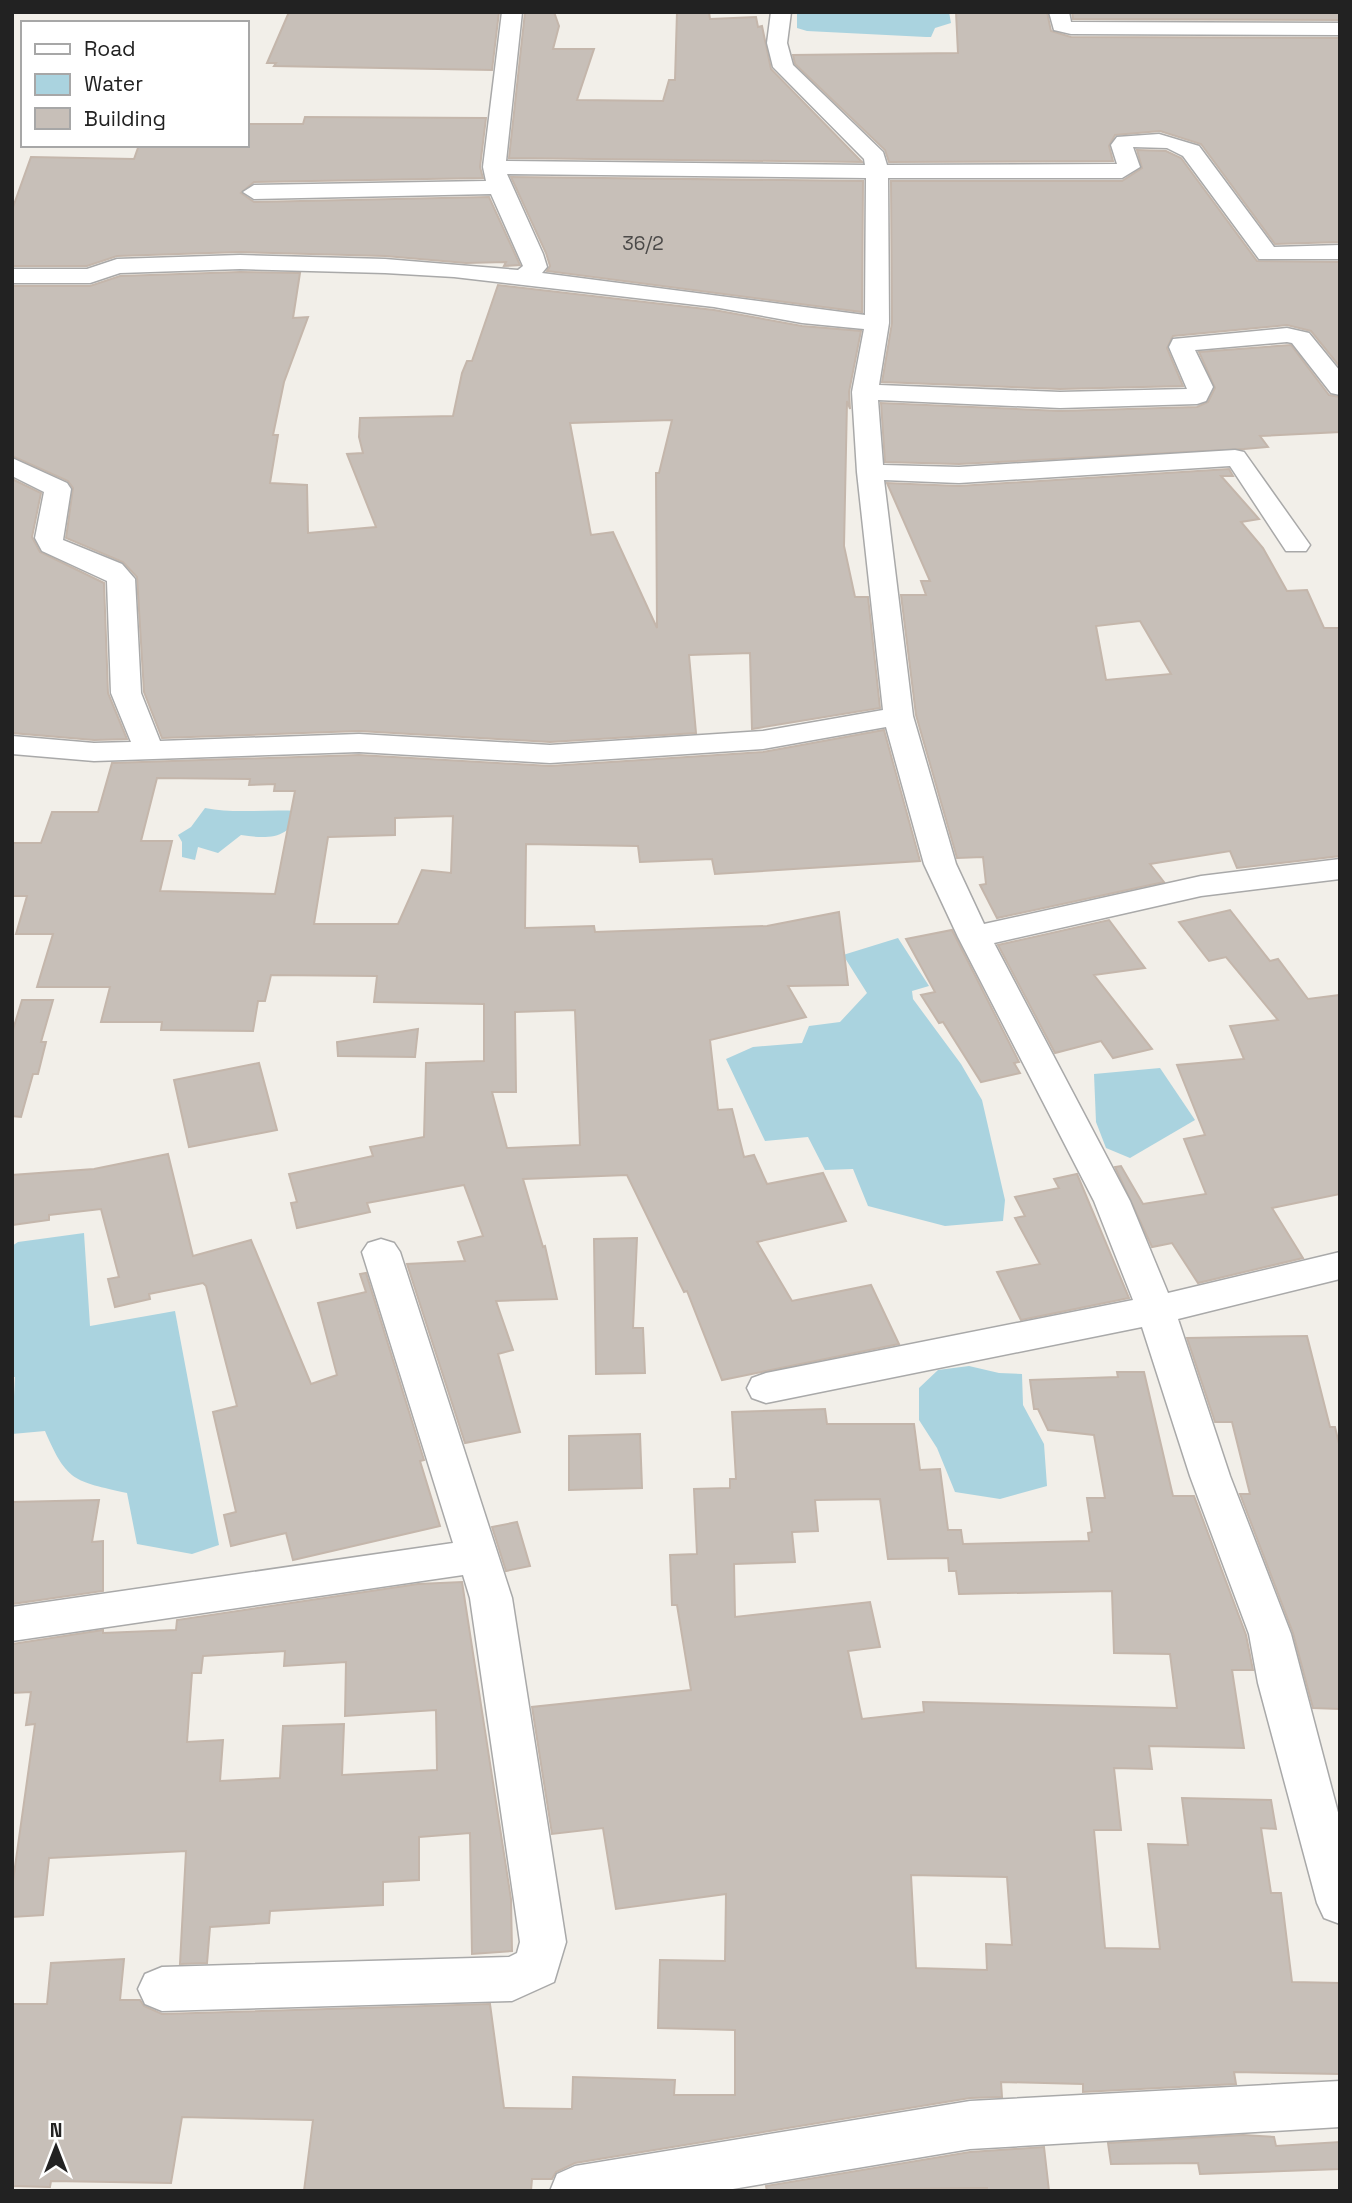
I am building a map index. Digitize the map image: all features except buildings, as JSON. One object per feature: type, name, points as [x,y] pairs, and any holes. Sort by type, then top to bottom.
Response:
[{"type":"street","points":[[512,12],[496,177],[531,249],[535,267],[524,278]]},
{"type":"street","points":[[781,12],[777,43],[783,67],[874,157],[877,172],[877,323],[865,392],[870,472],[898,716],[940,864],[974,937],[1112,1201],[1156,1310],[1210,1476],[1270,1634],[1280,1683],[1340,1903]]},
{"type":"street","points":[[1059,12],[1061,26],[1071,28],[1340,29]]},
{"type":"street","points":[[254,192],[496,177],[1122,171],[1129,167],[1122,145],[1125,142],[1162,141],[1178,144],[1191,151],[1267,254],[1340,252]]},
{"type":"street","points":[[15,279],[90,276],[117,266],[240,261],[399,266],[714,300],[802,316],[877,323]]},
{"type":"street","points":[[865,392],[1060,400],[1197,396],[1200,387],[1182,344],[1287,335],[1300,338],[1340,388]]},
{"type":"street","points":[[870,472],[959,475],[1235,458],[1240,461],[1296,545]]},
{"type":"street","points":[[12,466],[58,489],[49,538],[52,545],[112,570],[121,579],[121,627],[126,693],[149,750]]},
{"type":"street","points":[[12,745],[94,752],[359,743],[550,754],[763,740],[898,716]]},
{"type":"street","points":[[974,937],[1201,886],[1340,869]]},
{"type":"street","points":[[162,1989],[512,1979],[537,1968],[543,1942],[491,1598],[381,1252]]},
{"type":"street","points":[[766,1388],[1156,1310],[1340,1265]]},
{"type":"street","points":[[12,1624],[478,1556]]},
{"type":"street","points":[[575,2191],[971,2125],[1340,2104]]},
{"type":"water","points":[[797,12],[949,12],[951,23],[935,28],[931,37],[807,31],[797,28]]},
{"type":"water","points":[[205,808],[228,811],[297,811],[290,828],[284,832],[268,837],[241,835],[218,853],[198,847],[195,860],[182,857],[182,842],[178,835],[191,827]]},
{"type":"water","points":[[898,938],[929,986],[912,991],[913,999],[961,1064],[982,1100],[1005,1200],[1003,1221],[945,1226],[868,1206],[853,1169],[825,1170],[808,1137],[765,1141],[726,1059],[753,1047],[802,1043],[809,1026],[840,1022],[867,993],[843,955]]},
{"type":"water","points":[[1160,1068],[1195,1120],[1130,1158],[1106,1148],[1096,1122],[1094,1074]]},
{"type":"water","points":[[84,1233],[90,1326],[175,1311],[219,1545],[192,1554],[137,1544],[127,1493],[74,1477],[60,1461],[45,1431],[12,1434],[15,1377],[12,1377],[12,1246],[18,1242]]},
{"type":"water","points":[[969,1366],[999,1373],[1022,1374],[1023,1405],[1044,1444],[1047,1486],[1000,1499],[955,1492],[937,1448],[919,1420],[919,1388],[938,1370]]}]
